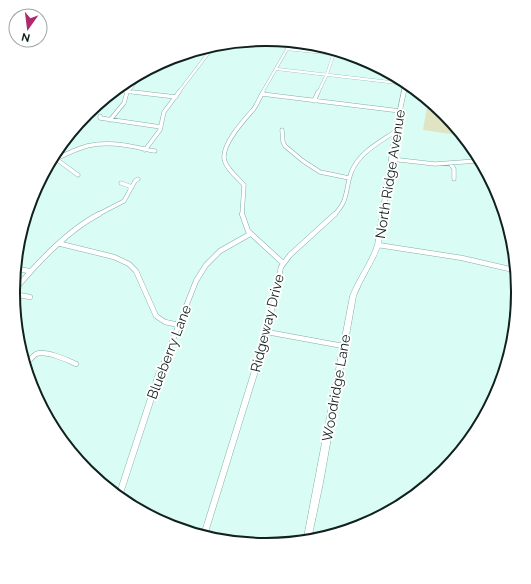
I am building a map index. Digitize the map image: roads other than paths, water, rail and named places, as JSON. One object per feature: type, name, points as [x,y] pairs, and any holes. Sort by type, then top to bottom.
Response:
[{"type":"street","points":[[283,263],[250,234],[244,224],[241,212],[244,186],[227,166],[224,156],[235,130],[252,112],[287,49],[318,52]]},
{"type":"street","points":[[145,150],[161,127],[164,112],[207,54]]},
{"type":"street","points":[[314,101],[327,74],[333,56]]},
{"type":"street","points":[[276,68],[393,82]]},
{"type":"street","points":[[110,120],[126,101],[127,92],[132,86]]},
{"type":"street","name":"North Ridge Avenue","points":[[404,90],[391,159],[378,245],[462,258],[510,269]]},
{"type":"street","points":[[124,92],[176,97]]},
{"type":"street","points":[[262,94],[400,111]]},
{"type":"street","points":[[100,116],[100,118],[110,120],[161,127]]},
{"type":"street","points":[[282,130],[283,142],[285,146],[313,170],[349,178]]},
{"type":"street","name":"Ridgeway Drive","points":[[206,530],[267,332],[283,263],[338,210],[347,195],[349,178],[354,166],[362,155],[396,131]]},
{"type":"street","points":[[60,158],[78,149],[97,144],[155,151]]},
{"type":"street","points":[[391,159],[420,163],[473,161]]},
{"type":"street","points":[[58,161],[78,175]]},
{"type":"street","points":[[450,163],[454,169],[454,179]]},
{"type":"street","points":[[21,283],[29,271],[90,218],[124,201],[132,186],[138,179]]},
{"type":"street","points":[[121,183],[132,186]]},
{"type":"street","name":"Blueberry Lane","points":[[121,490],[157,379],[196,281],[206,265],[226,247],[250,234]]},
{"type":"street","points":[[61,244],[82,251],[114,257],[129,264],[136,271],[156,316],[165,322],[179,325]]},
{"type":"street","name":"Woodridge Lane","points":[[308,534],[353,296],[356,286],[370,263],[378,245]]},
{"type":"street","points":[[21,270],[29,271]]},
{"type":"street","points":[[20,295],[30,297]]},
{"type":"street","points":[[267,332],[344,346]]},
{"type":"street","points":[[30,361],[37,354],[42,354],[55,356],[76,364]]}]
